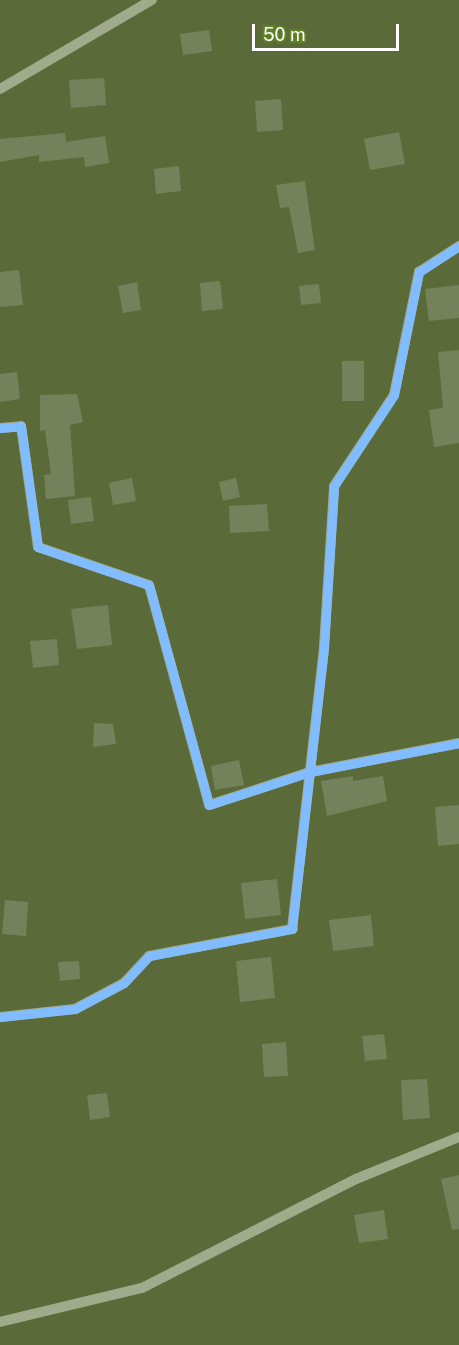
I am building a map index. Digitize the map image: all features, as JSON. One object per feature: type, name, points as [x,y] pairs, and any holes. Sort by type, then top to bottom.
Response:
[{"type":"street","points":[[0,89],[152,0]]},
{"type":"street","points":[[0,1017],[75,1009],[124,983],[149,956],[292,929],[310,772],[334,486],[394,395],[419,272],[459,246]]},
{"type":"street","points":[[0,428],[21,426],[38,547],[149,585],[209,804],[310,772],[459,743]]},
{"type":"street","points":[[0,1322],[142,1288],[356,1179],[459,1137]]},
{"type":"building","points":[[209,30],[212,51],[183,55],[180,34]]},
{"type":"building","points":[[104,78],[106,105],[71,108],[69,80]]},
{"type":"building","points":[[281,99],[283,130],[257,132],[255,101]]},
{"type":"building","points":[[399,132],[405,164],[370,170],[364,139]]},
{"type":"building","points":[[65,133],[66,142],[105,136],[109,163],[85,167],[84,157],[39,162],[39,155],[0,162],[0,139]]},
{"type":"building","points":[[179,166],[181,191],[156,194],[154,169]]},
{"type":"building","points":[[305,181],[315,250],[298,253],[289,207],[280,208],[276,185]]},
{"type":"building","points":[[19,270],[23,305],[0,307],[0,272]]},
{"type":"building","points":[[220,281],[223,309],[202,311],[200,283]]},
{"type":"building","points":[[137,282],[141,310],[123,313],[118,286]]},
{"type":"building","points":[[319,284],[321,303],[301,305],[299,286]]},
{"type":"building","points":[[459,285],[459,318],[429,321],[425,289]]},
{"type":"building","points":[[459,350],[459,443],[434,447],[429,410],[443,408],[438,352]]},
{"type":"building","points":[[342,361],[364,361],[364,401],[342,401]]},
{"type":"building","points":[[17,372],[20,399],[0,402],[0,374]]},
{"type":"building","points":[[77,394],[83,422],[70,425],[75,496],[46,499],[44,475],[51,474],[45,430],[40,431],[40,395]]},
{"type":"building","points":[[132,478],[136,501],[113,505],[109,483]]},
{"type":"building","points":[[236,478],[240,497],[223,501],[219,482]]},
{"type":"building","points":[[91,497],[94,521],[71,524],[68,500]]},
{"type":"building","points":[[267,504],[269,531],[230,533],[229,506]]},
{"type":"building","points":[[108,605],[112,645],[77,649],[71,609]]},
{"type":"building","points":[[57,639],[59,665],[33,668],[30,641]]},
{"type":"building","points":[[94,723],[113,724],[116,744],[93,747]]},
{"type":"building","points":[[239,760],[244,785],[215,790],[211,766]]},
{"type":"building","points":[[353,776],[353,781],[383,776],[387,801],[327,816],[321,781]]},
{"type":"building","points":[[459,805],[459,844],[438,846],[435,807]]},
{"type":"building","points":[[277,879],[281,915],[245,919],[241,883]]},
{"type":"building","points":[[5,900],[28,902],[26,936],[2,934]]},
{"type":"building","points":[[371,915],[374,946],[333,951],[329,920]]},
{"type":"building","points":[[271,957],[275,998],[240,1002],[236,961]]},
{"type":"building","points":[[79,961],[80,979],[60,981],[58,962]]},
{"type":"building","points":[[384,1034],[387,1059],[365,1061],[362,1036]]},
{"type":"building","points":[[286,1042],[288,1076],[264,1077],[262,1044]]},
{"type":"building","points":[[427,1079],[430,1118],[403,1120],[401,1080]]},
{"type":"building","points":[[107,1093],[110,1117],[90,1120],[87,1095]]},
{"type":"building","points":[[459,1175],[459,1229],[452,1230],[441,1179]]},
{"type":"building","points":[[384,1210],[388,1239],[359,1243],[354,1215]]},
{"type":"cycle path","points":[[0,1017],[75,1009],[124,983],[149,956],[292,929],[324,647],[334,486],[394,395],[419,272],[459,246]]},
{"type":"cycle path","points":[[0,428],[21,426],[38,547],[149,585],[209,805],[310,772],[459,743]]}]
